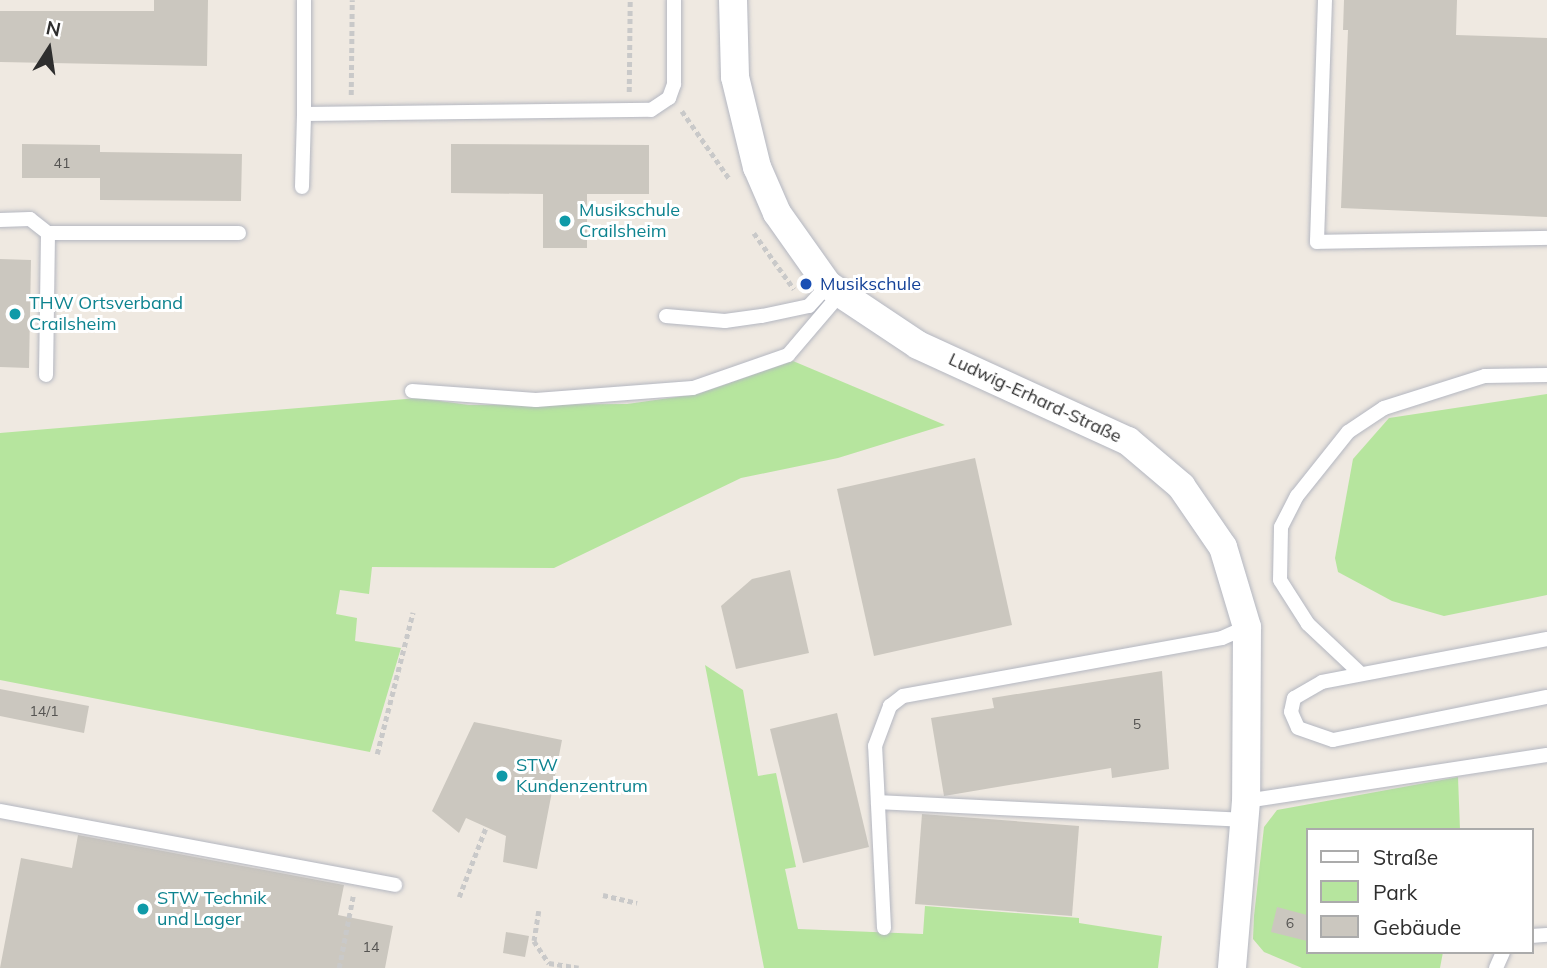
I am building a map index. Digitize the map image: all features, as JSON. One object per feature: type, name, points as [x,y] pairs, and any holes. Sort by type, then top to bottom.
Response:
[{"type":"street","name":"Ludwig-Erhard-Straße","points":[[733,0],[736,77],[757,167],[777,213],[833,290],[918,345],[1095,423],[1156,462],[1205,517],[1223,547],[1247,627],[1246,811],[1232,968]]},
{"type":"lane","points":[[302,187],[304,0]]},
{"type":"lane","points":[[304,114],[651,110],[669,98],[674,84],[674,0]]},
{"type":"lane","points":[[1325,0],[1317,242],[1547,238]]},
{"type":"lane","points":[[0,220],[30,219],[48,233],[239,233]]},
{"type":"lane","points":[[46,375],[48,233]]},
{"type":"lane","points":[[666,316],[725,321],[809,306],[833,290]]},
{"type":"lane","points":[[412,391],[536,400],[693,388],[788,355],[833,290]]},
{"type":"lane","points":[[1361,674],[1308,624],[1280,580],[1281,527],[1297,496],[1348,432],[1384,408],[1485,376],[1547,375]]},
{"type":"lane","points":[[884,928],[878,802],[880,724],[903,696],[1222,638],[1247,627]]},
{"type":"lane","points":[[1547,639],[1306,687],[1294,698],[1291,712],[1298,729],[1313,737],[1355,737],[1547,697]]},
{"type":"lane","points":[[878,802],[1246,811],[1547,755]]},
{"type":"lane","points":[[0,811],[395,885]]},
{"type":"path","points":[[351,113],[352,0]]},
{"type":"path","points":[[629,110],[630,0]]},
{"type":"path","points":[[669,98],[696,126],[731,181]]},
{"type":"path","points":[[751,226],[809,306]]},
{"type":"path","points":[[377,754],[412,612]]},
{"type":"path","points":[[459,897],[486,827]]},
{"type":"path","points":[[339,968],[357,878]]},
{"type":"path","points":[[603,895],[637,903]]},
{"type":"path","points":[[539,911],[534,941],[549,963],[579,968]]},
{"type":"green space","points":[[793,361],[945,425],[838,458],[741,478],[554,568],[372,567],[369,594],[340,590],[336,614],[357,618],[355,641],[401,648],[370,752],[0,680],[0,433],[418,398],[469,405],[627,404],[698,394]]},
{"type":"green space","points":[[1547,394],[1547,595],[1444,616],[1392,601],[1338,572],[1335,558],[1353,459],[1389,418]]},
{"type":"green space","points":[[705,665],[743,690],[758,776],[776,773],[796,867],[785,869],[798,929],[923,934],[925,906],[1079,918],[1079,923],[1162,936],[1158,968],[764,968]]},
{"type":"green space","points":[[1458,777],[1460,828],[1306,828],[1306,954],[1443,954],[1440,968],[1302,968],[1264,952],[1253,939],[1254,916],[1264,827],[1277,810]]},
{"type":"building","points":[[154,0],[208,0],[207,66],[0,62],[0,11],[154,11]]},
{"type":"building","points":[[1344,0],[1457,0],[1456,35],[1547,38],[1547,217],[1341,208],[1348,30],[1343,30]]},
{"type":"building","points":[[22,144],[100,145],[100,152],[242,154],[241,201],[100,200],[100,178],[22,178]]},
{"type":"building","name":"Musikschule Crailsheim","points":[[451,144],[649,145],[649,194],[587,194],[587,248],[543,248],[543,194],[451,193]]},
{"type":"building","name":"THW Ortsverband Crailsheim","points":[[0,259],[31,260],[29,368],[0,367]]},
{"type":"building","points":[[975,458],[1012,625],[874,656],[837,489]]},
{"type":"building","points":[[790,570],[809,653],[736,669],[721,606],[752,579]]},
{"type":"building","points":[[1162,671],[1169,769],[1112,778],[1111,768],[944,796],[931,718],[994,708],[992,698]]},
{"type":"building","points":[[0,689],[89,706],[84,733],[0,716]]},
{"type":"building","points":[[837,713],[869,847],[803,863],[770,729]]},
{"type":"building","name":"STW Kundenzentrum","points":[[474,722],[562,740],[537,869],[503,862],[506,836],[466,818],[459,833],[432,811]]},
{"type":"building","points":[[922,814],[1079,826],[1072,916],[915,904]]},
{"type":"building","name":"STW Technik und Lager","points":[[78,835],[344,885],[338,915],[393,926],[385,968],[0,968],[21,858],[72,868]]},
{"type":"building","points":[[1277,907],[1306,915],[1306,941],[1271,932]]},
{"type":"building","points":[[506,932],[529,936],[525,957],[503,953]]},
{"type":"place","name":"Musikschule Crailsheim","points":[[565,221]]},
{"type":"place","name":"Musikschule","points":[[806,284]]},
{"type":"place","name":"THW Ortsverband Crailsheim","points":[[15,314]]},
{"type":"place","name":"STW Kundenzentrum","points":[[502,776]]},
{"type":"place","name":"STW Technik und Lager","points":[[143,909]]}]
